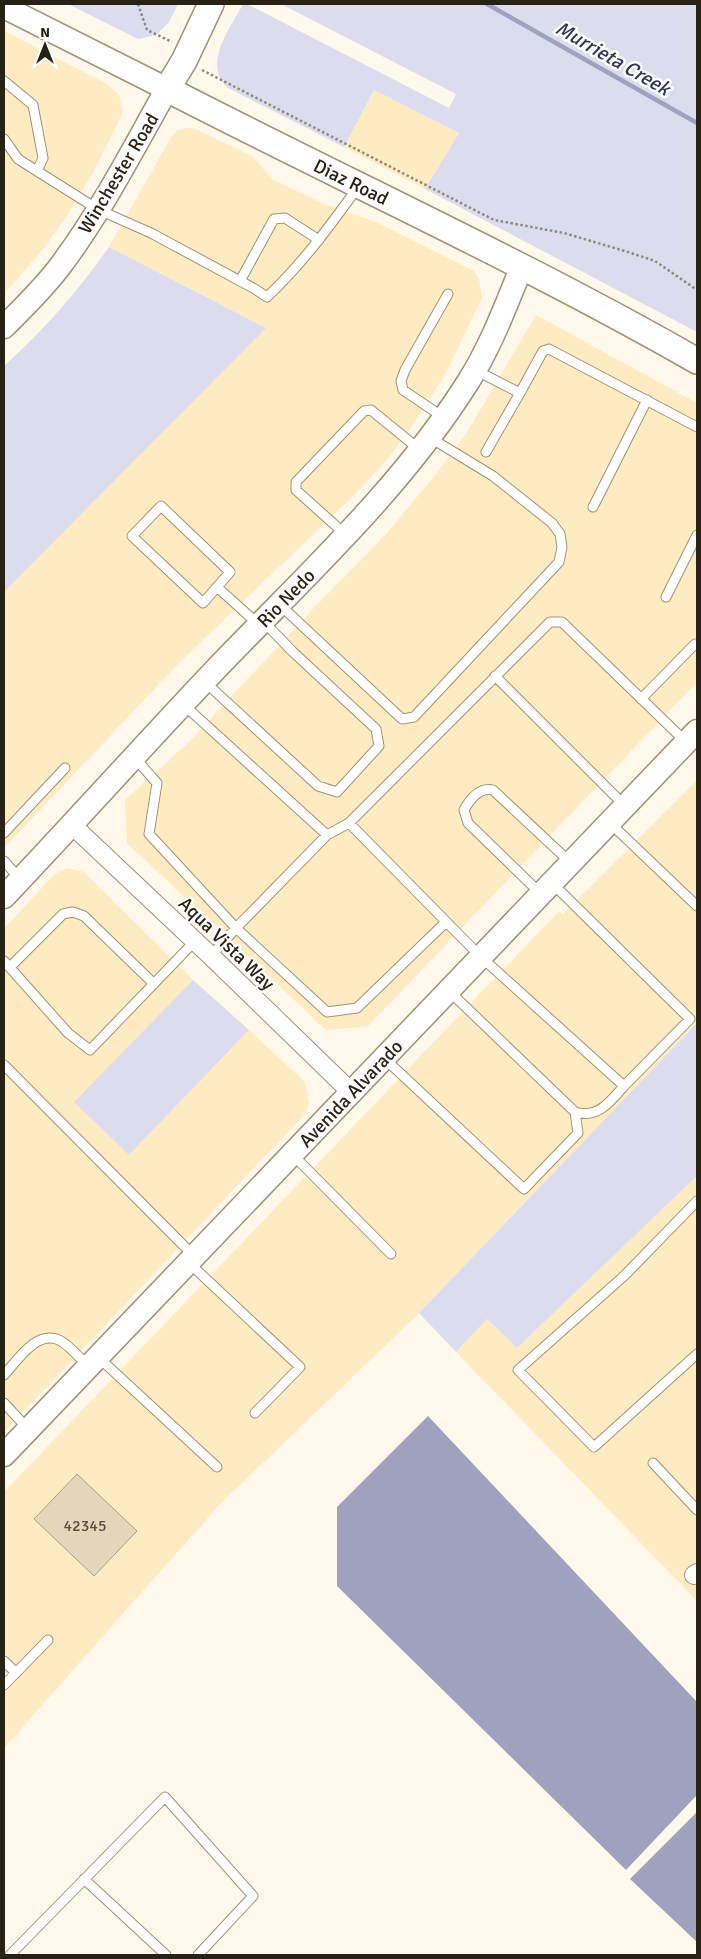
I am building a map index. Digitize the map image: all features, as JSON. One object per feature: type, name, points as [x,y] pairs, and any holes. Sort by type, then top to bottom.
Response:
[{"type":"main road","name":"Winchester Road","points":[[167,89],[186,56],[211,4]]},
{"type":"main road","name":"Diaz Road","points":[[167,89],[289,152],[522,266],[697,361]]},
{"type":"street","name":"Diaz Road","points":[[4,7],[167,89]]},
{"type":"street","name":"Winchester Road","points":[[4,327],[60,266],[99,210],[167,89]]},
{"type":"street","name":"Rio Nedo","points":[[4,897],[205,682],[346,535],[425,443],[469,381],[499,321],[522,266]]},
{"type":"street","name":"Avenida Alvarado","points":[[4,1455],[692,737]]},
{"type":"street","name":"Aqua Vista Way","points":[[72,825],[352,1093]]},
{"type":"lane","points":[[4,81],[33,105],[43,158],[37,171]]},
{"type":"lane","points":[[4,139],[18,159],[99,210],[151,234],[267,297],[288,277],[319,240],[359,185]]},
{"type":"lane","points":[[240,281],[274,219],[285,218],[319,240]]},
{"type":"lane","points":[[443,417],[403,390],[402,381],[405,370],[448,294]]},
{"type":"lane","points":[[486,452],[543,352],[549,349],[697,427]]},
{"type":"lane","points":[[474,370],[520,393]]},
{"type":"lane","points":[[593,507],[647,400]]},
{"type":"lane","points":[[279,604],[402,718],[414,717],[559,562],[562,547],[560,534],[552,523],[493,476],[425,443],[371,410],[364,411],[296,482],[296,490],[346,535]]},
{"type":"lane","points":[[161,506],[230,572],[217,587],[202,602],[132,536],[161,506]]},
{"type":"lane","points":[[666,596],[697,535]]},
{"type":"lane","points":[[205,682],[318,786],[337,792],[379,746],[376,729],[261,623],[217,587]]},
{"type":"lane","points":[[211,956],[327,835],[350,823],[547,623],[562,622],[641,699],[692,737]]},
{"type":"lane","points":[[641,699],[695,644]]},
{"type":"lane","points":[[495,676],[625,806]]},
{"type":"lane","points":[[184,705],[327,835]]},
{"type":"lane","points":[[135,758],[157,783],[149,834],[236,928],[327,1012],[357,1008],[446,922]]},
{"type":"lane","points":[[4,832],[65,768]]},
{"type":"lane","points":[[449,991],[576,1112],[582,1114],[597,1112],[605,1108],[690,1018],[547,889],[468,823],[464,810],[478,792],[484,789],[493,790],[571,863]]},
{"type":"lane","points":[[350,823],[481,958],[624,1086]]},
{"type":"lane","points":[[610,823],[697,906]]},
{"type":"lane","points":[[4,861],[20,880]]},
{"type":"lane","points":[[154,984],[84,916],[74,912],[63,914],[7,964],[68,1033],[90,1050],[154,984],[195,941]]},
{"type":"lane","points":[[384,1059],[524,1189],[578,1133],[576,1112]]},
{"type":"lane","points":[[4,1066],[191,1259],[300,1367],[255,1413]]},
{"type":"lane","points":[[292,1154],[391,1254]]},
{"type":"lane","points":[[697,1201],[624,1276],[518,1370],[594,1446],[697,1354]]},
{"type":"lane","points":[[4,1375],[33,1344],[46,1338],[60,1340],[93,1361],[217,1468]]},
{"type":"lane","points":[[4,1403],[28,1429]]},
{"type":"lane","points":[[653,1464],[697,1510]]},
{"type":"lane","points":[[4,1685],[48,1640]]},
{"type":"lane","points":[[4,1661],[16,1673]]},
{"type":"lane","points":[[10,1955],[164,1797],[253,1896],[198,1955]]},
{"type":"lane","points":[[84,1879],[166,1955]]},
{"type":"path","points":[[138,4],[147,30],[186,56],[494,220],[564,233],[655,261],[697,290]]},
{"type":"shaded area","points":[[68,4],[178,4],[169,22],[156,35],[138,39]]},
{"type":"shaded area","points":[[243,4],[247,4],[449,108],[456,94],[281,4],[697,4],[697,332],[425,189],[459,133],[374,90],[344,147],[228,88],[220,79],[217,68],[218,57],[226,35]]},
{"type":"shaded area","points":[[4,31],[107,84],[119,95],[123,113],[94,171],[68,214],[44,248],[4,294]]},
{"type":"shaded area","points":[[374,90],[459,133],[425,189],[344,147]]},
{"type":"shaded area","points":[[193,128],[252,156],[272,179],[322,203],[376,222],[474,271],[479,279],[482,298],[445,375],[406,435],[386,461],[356,493],[178,664],[4,848],[4,592],[265,327],[109,247],[171,137],[178,130]]},
{"type":"shaded area","points":[[109,247],[266,328],[4,592],[4,366],[60,309]]},
{"type":"shaded area","points":[[536,315],[697,403],[697,682],[368,1026],[326,1030],[127,843],[125,800],[190,741],[309,613],[386,534],[436,474],[466,434]]},
{"type":"shaded area","points":[[697,780],[697,1023],[419,1313],[219,1505],[4,1748],[4,1492],[559,911],[563,914]]},
{"type":"shaded area","points":[[68,868],[84,872],[193,980],[75,1102],[129,1155],[249,1030],[305,1082],[309,1102],[306,1113],[4,1432],[4,929],[50,879],[58,872]]},
{"type":"shaded area","points":[[193,980],[249,1030],[129,1155],[74,1102]]},
{"type":"shaded area","points":[[697,1023],[697,1176],[517,1348],[487,1319],[456,1352],[419,1313]]},
{"type":"shaded area","points":[[697,1176],[697,1601],[456,1352],[487,1319],[517,1348]]},
{"type":"shaded area","points":[[428,1416],[697,1702],[697,1795],[626,1870],[337,1586],[337,1507]]},
{"type":"shaded area","points":[[697,1812],[697,1942],[630,1879]]},
{"type":"building","points":[[77,1474],[137,1531],[94,1576],[34,1519]]},
{"type":"waterway","name":"Murrieta Creek","points":[[487,4],[697,123]]}]
